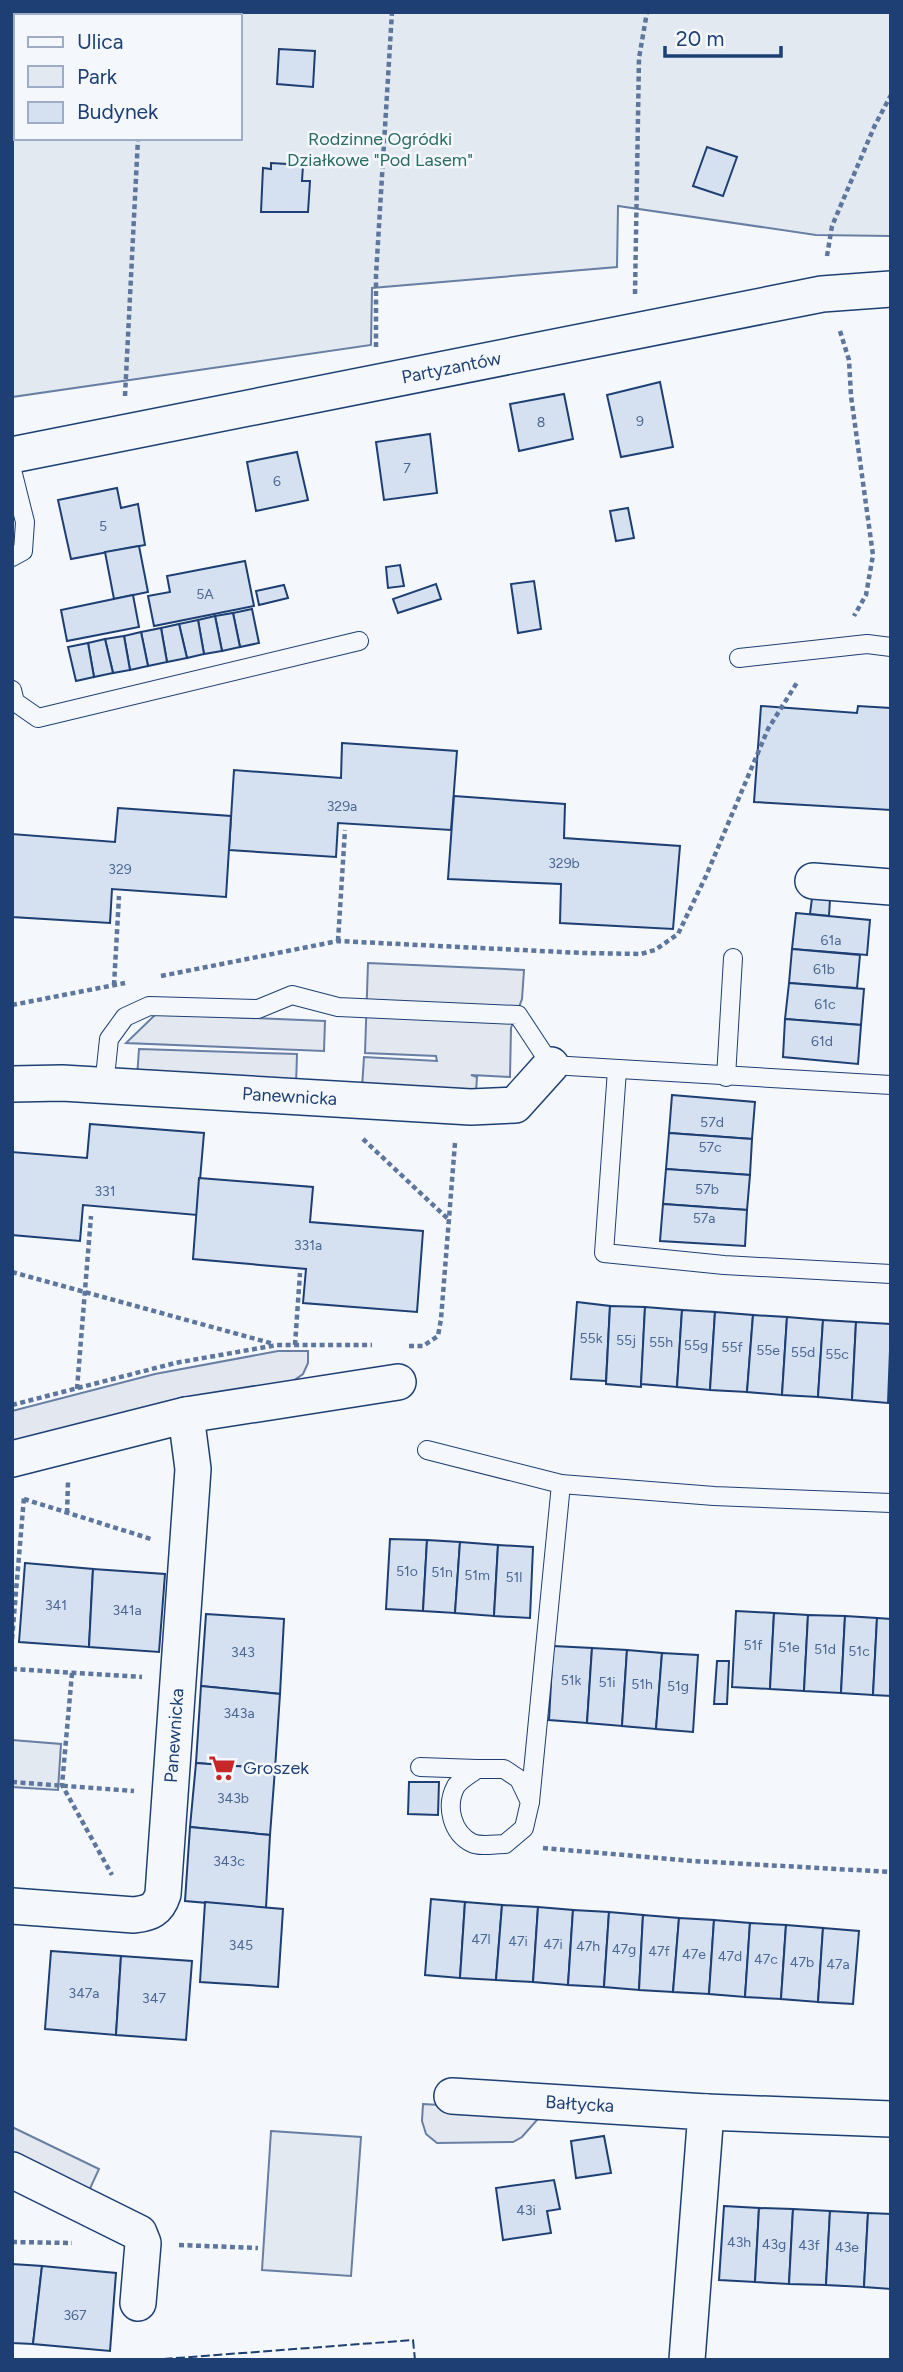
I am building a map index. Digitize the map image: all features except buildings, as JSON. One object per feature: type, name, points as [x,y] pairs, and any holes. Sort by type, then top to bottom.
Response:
[{"type":"street","name":"Partyzantów","points":[[12,455],[822,294],[891,289]]},
{"type":"street","points":[[813,881],[891,887]]},
{"type":"street","name":"Panewnicka","points":[[12,1084],[62,1083],[471,1107],[515,1105],[551,1065]]},
{"type":"street","points":[[18,1474],[186,1415],[398,1382]]},
{"type":"street","name":"Panewnicka","points":[[134,1915],[153,1910],[160,1904],[163,1894],[193,1469],[186,1415]]},
{"type":"street","points":[[12,1906],[134,1915]]},
{"type":"street","name":"Bałtycka","points":[[452,2096],[706,2112],[891,2119]]},
{"type":"street","points":[[687,2360],[706,2112]]},
{"type":"street","points":[[12,2170],[139,2232],[144,2244],[138,2303]]},
{"type":"lane","points":[[12,470],[25,522],[23,551],[12,557]]},
{"type":"lane","points":[[12,690],[15,702],[38,718],[359,641]]},
{"type":"lane","points":[[740,658],[867,644],[891,647]]},
{"type":"lane","points":[[726,1077],[733,958]]},
{"type":"lane","points":[[104,1086],[109,1039],[125,1017],[149,1006],[258,1009],[292,995],[338,1007],[518,1014],[551,1065],[891,1085]]},
{"type":"lane","points":[[617,1070],[604,1253],[724,1265],[891,1274]]},
{"type":"lane","points":[[427,1450],[561,1483],[714,1496],[891,1503]]},
{"type":"lane","points":[[478,1769],[457,1784],[452,1797],[451,1817],[459,1835],[475,1844],[505,1844],[524,1828],[530,1802],[561,1483]]},
{"type":"lane","points":[[420,1767],[504,1769],[519,1779],[530,1802]]},
{"type":"path","points":[[376,383],[376,275],[392,12]]},
{"type":"path","points":[[635,331],[639,58],[647,12]]},
{"type":"path","points":[[822,294],[832,226],[875,125],[891,95]]},
{"type":"path","points":[[124,433],[138,140]]},
{"type":"path","points":[[338,941],[345,830]]},
{"type":"path","points":[[114,985],[119,896]]},
{"type":"path","points":[[153,977],[338,941],[583,953]]},
{"type":"path","points":[[12,1005],[127,982]]},
{"type":"path","points":[[398,1346],[423,1346],[438,1336],[456,1131]]},
{"type":"path","points":[[355,1132],[449,1220]]},
{"type":"path","points":[[77,1388],[91,1216]]},
{"type":"path","points":[[12,1272],[277,1345]]},
{"type":"path","points":[[295,1345],[300,1273]]},
{"type":"path","points":[[12,1405],[176,1363],[277,1345],[385,1345]]},
{"type":"path","points":[[12,1639],[15,1574],[24,1499],[18,1474]]},
{"type":"path","points":[[67,1513],[68,1479]]},
{"type":"path","points":[[24,1499],[161,1542]]},
{"type":"path","points":[[12,1669],[177,1679]]},
{"type":"path","points":[[72,1673],[62,1785],[134,1915]]},
{"type":"path","points":[[12,1782],[170,1794]]},
{"type":"path","points":[[505,1844],[692,1861],[891,1872]]},
{"type":"green space","name":"Rodzinne Ogródki Działkowe \"Pod Lasem\"","points":[[12,12],[891,12],[891,236],[816,235],[618,206],[617,267],[372,288],[371,345],[12,397]]},
{"type":"green space","points":[[12,1740],[61,1744],[58,1790],[12,1787]]},
{"type":"green space","points":[[271,2131],[361,2137],[351,2276],[262,2270]]},
{"type":"shaded area","points":[[368,963],[524,970],[522,999],[511,1028],[510,1077],[471,1075],[477,1077],[476,1092],[362,1088],[364,1057],[437,1061],[436,1056],[365,1053]]},
{"type":"shaded area","points":[[156,1014],[325,1021],[324,1051],[126,1043]]},
{"type":"shaded area","points":[[139,1049],[297,1054],[296,1085],[137,1078]]},
{"type":"shaded area","points":[[278,1351],[308,1351],[308,1363],[303,1374],[290,1383],[12,1442],[12,1411],[155,1374]]},
{"type":"shaded area","points":[[423,2104],[545,2111],[522,2137],[513,2142],[437,2143],[426,2134],[422,2121]]},
{"type":"shaded area","points":[[12,2127],[99,2169],[88,2193],[12,2158]]},
{"type":"fence","points":[[151,2360],[413,2340],[415,2360]]},
{"type":"place","name":"Groszek","points":[[222,1768]]}]
